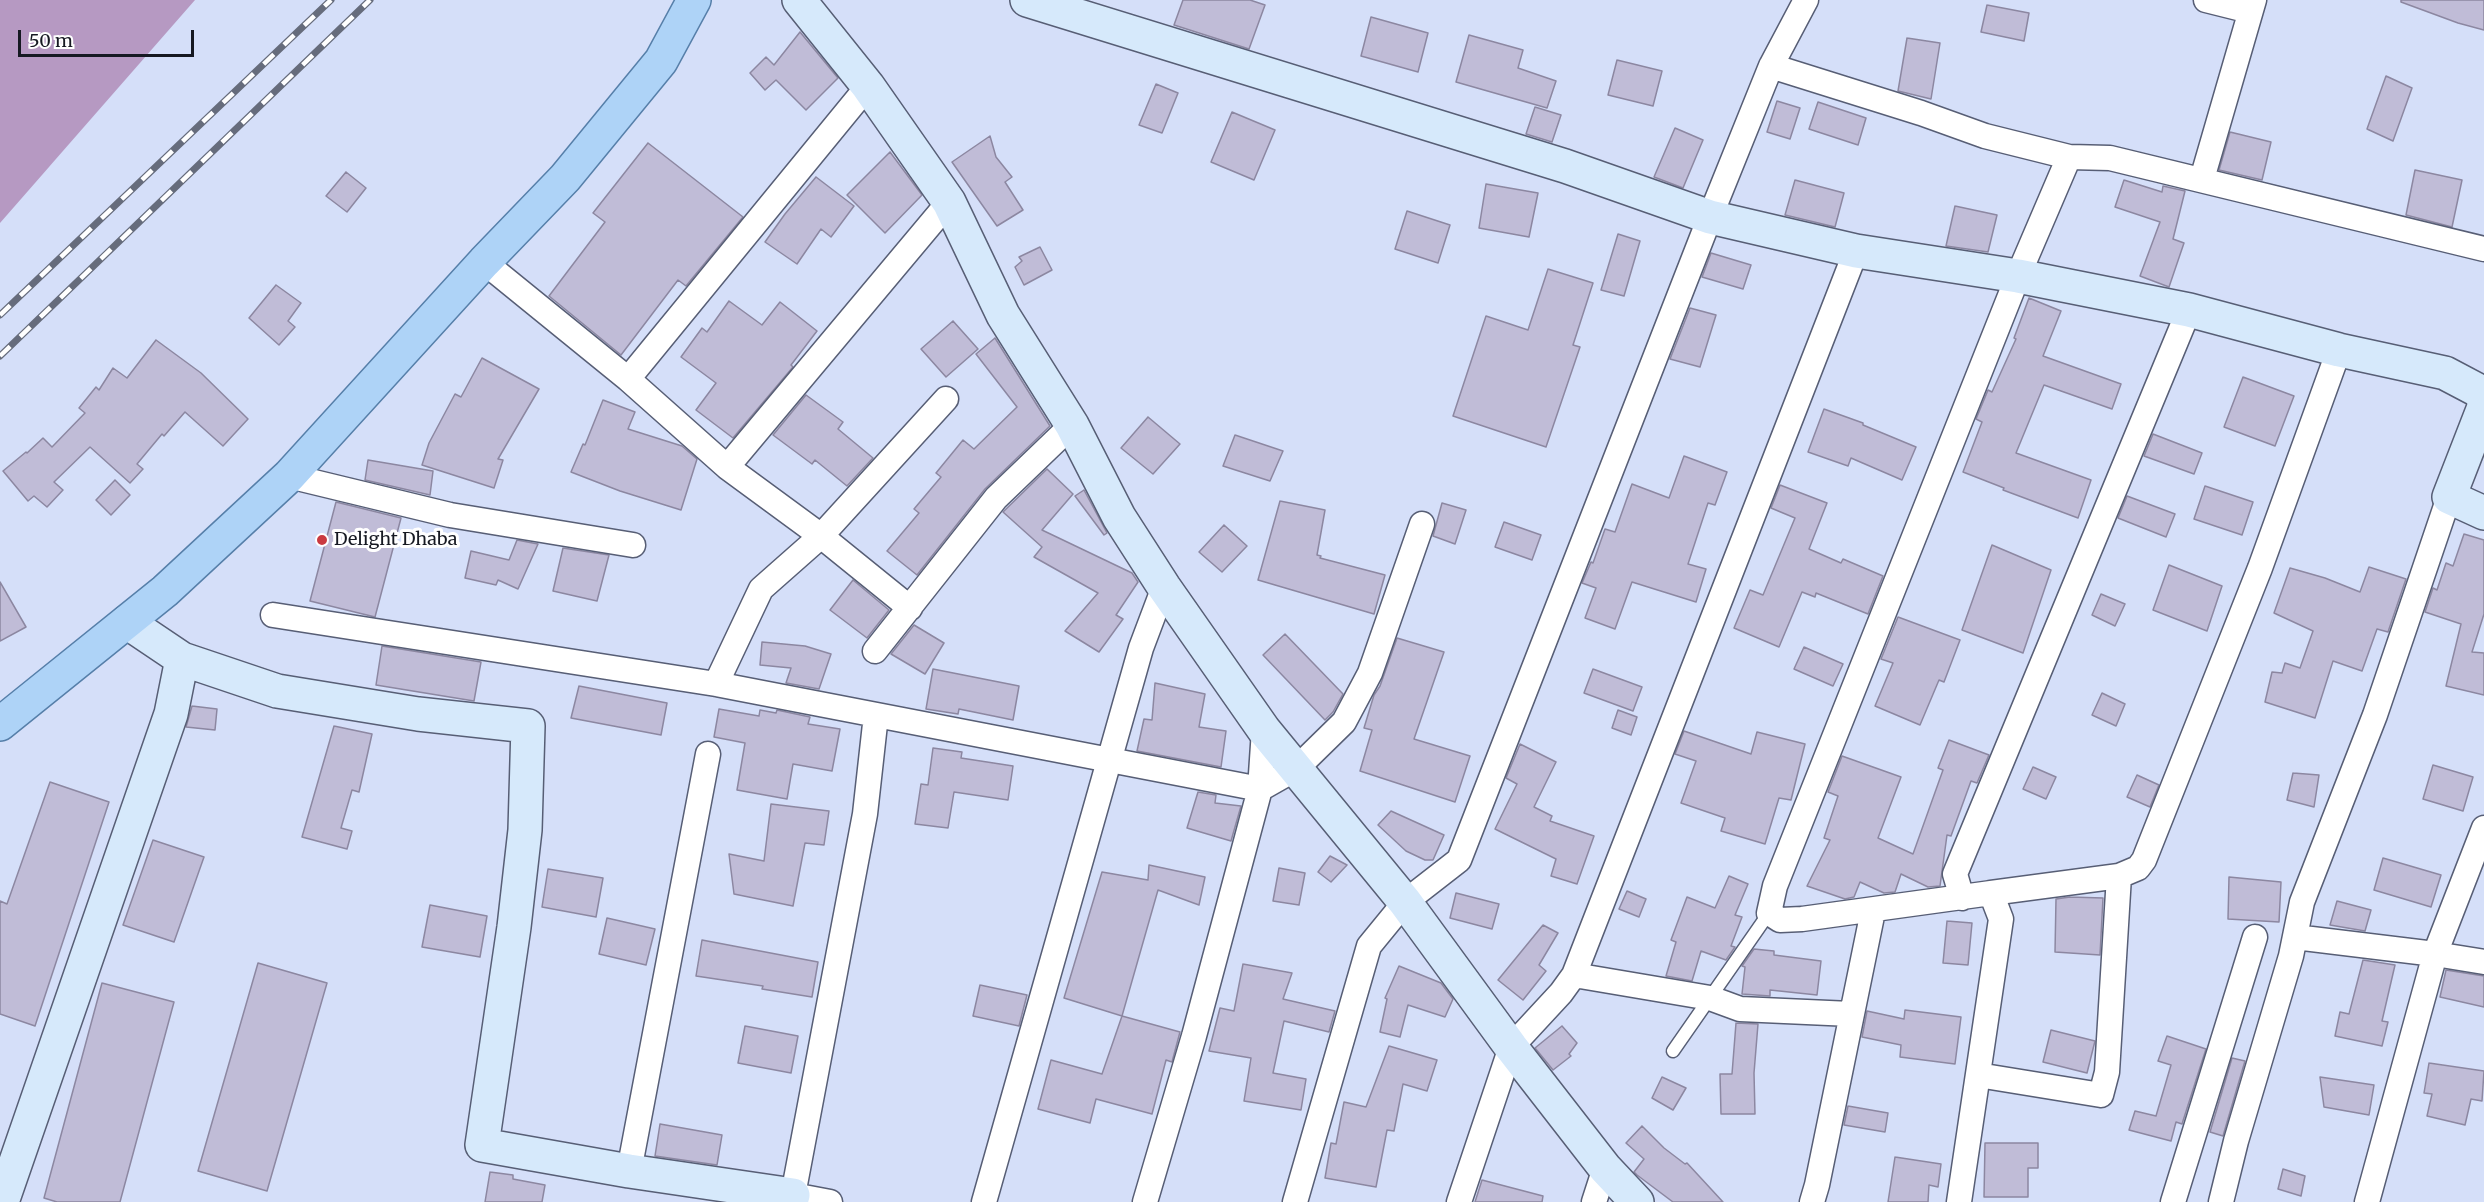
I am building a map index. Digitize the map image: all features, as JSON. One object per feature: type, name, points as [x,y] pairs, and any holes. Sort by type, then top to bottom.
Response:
[{"type":"main road","points":[[0,724],[165,591],[289,476],[484,262],[565,178],[662,61],[694,0]]},
{"type":"street","points":[[799,0],[868,86],[949,202],[1003,315],[1072,425],[1119,517],[1264,730],[1404,902],[1511,1047],[1605,1168],[1637,1202]]},
{"type":"street","points":[[1027,0],[1565,166],[1710,217],[1856,251],[2018,276],[2189,310],[2339,350],[2445,373],[2484,393],[2484,407],[2449,497],[2375,715],[2302,902],[2295,937],[2236,1141],[2221,1202]]},
{"type":"street","points":[[1295,1202],[1369,946],[1404,902],[1459,860],[1710,217],[1772,66],[1806,0]]},
{"type":"street","points":[[2202,179],[2252,5],[2206,0]]},
{"type":"street","points":[[1772,66],[1921,113],[1985,136],[2069,157],[2110,158],[2484,249]]},
{"type":"street","points":[[628,379],[868,86]]},
{"type":"street","points":[[2069,157],[2018,276],[1775,886],[1769,913],[1780,920],[1874,911],[2120,876],[2138,868],[2144,860],[2260,568],[2339,350]]},
{"type":"street","points":[[727,467],[949,202]]},
{"type":"street","points":[[1459,1202],[1511,1047],[1561,993],[1574,975],[1856,251]]},
{"type":"street","points":[[484,262],[628,379],[727,467],[821,536],[910,609]]},
{"type":"street","points":[[1962,898],[1955,874],[2189,310]]},
{"type":"street","points":[[716,684],[761,589],[821,536],[946,399]]},
{"type":"street","points":[[875,651],[996,498],[1072,425]]},
{"type":"street","points":[[289,476],[450,515],[633,545]]},
{"type":"street","points":[[2449,497],[2484,513]]},
{"type":"street","points":[[273,615],[716,684],[1260,789],[1297,768],[1344,722],[1370,673],[1422,524]]},
{"type":"street","points":[[984,1202],[1141,648],[1164,586]]},
{"type":"street","points":[[127,622],[182,659],[277,691],[418,714],[528,726],[525,830],[514,927],[482,1144],[630,1171],[792,1198],[830,1202]]},
{"type":"street","points":[[2,1202],[171,714],[182,659]]},
{"type":"street","points":[[792,1198],[865,814],[876,715]]},
{"type":"street","points":[[1145,1202],[1194,1036],[1260,789],[1264,730]]},
{"type":"street","points":[[630,1171],[708,754]]},
{"type":"street","points":[[2367,1202],[2435,954],[2484,828]]},
{"type":"street","points":[[1978,1075],[2101,1095],[2107,1072],[2120,876]]},
{"type":"street","points":[[1959,1202],[2001,919],[1991,893]]},
{"type":"street","points":[[1812,1202],[1874,911]]},
{"type":"street","points":[[2174,1202],[2255,937]]},
{"type":"street","points":[[2295,937],[2484,962]]},
{"type":"street","points":[[1574,975],[1710,998],[1740,1009],[1851,1014]]},
{"type":"street","points":[[1594,1202],[1605,1168]]},
{"type":"lane","points":[[1673,1051],[1769,913]]},
{"type":"shaded area","points":[[0,0],[195,0],[0,223]]},
{"type":"building","points":[[1183,0],[1250,0],[1265,5],[1249,49],[1174,25]]},
{"type":"building","points":[[2401,0],[2484,0],[2484,30],[2458,23],[2401,2]]},
{"type":"building","points":[[1987,5],[2029,13],[2024,41],[1981,32]]},
{"type":"building","points":[[1371,17],[1428,33],[1418,72],[1361,56]]},
{"type":"building","points":[[800,32],[838,78],[806,110],[776,80],[765,90],[750,73],[766,57],[774,65]]},
{"type":"building","points":[[1469,35],[1523,50],[1518,68],[1556,81],[1547,108],[1456,82]]},
{"type":"building","points":[[1907,38],[1940,43],[1931,99],[1898,91]]},
{"type":"building","points":[[1617,60],[1662,71],[1653,106],[1608,95]]},
{"type":"building","points":[[2386,76],[2412,88],[2393,141],[2367,129]]},
{"type":"building","points":[[1156,84],[1178,93],[1162,133],[1139,125]]},
{"type":"building","points":[[1777,101],[1800,108],[1790,139],[1767,132]]},
{"type":"building","points":[[1818,102],[1866,118],[1858,145],[1809,129]]},
{"type":"building","points":[[1535,107],[1561,115],[1552,142],[1526,134]]},
{"type":"building","points":[[1232,112],[1275,130],[1254,180],[1211,162]]},
{"type":"building","points":[[1675,128],[1703,140],[1683,188],[1654,177]]},
{"type":"building","points":[[2230,132],[2271,142],[2262,180],[2219,170]]},
{"type":"building","points":[[990,136],[996,157],[1012,177],[1005,182],[1023,210],[997,226],[952,162]]},
{"type":"building","points":[[648,143],[743,217],[686,286],[678,280],[621,355],[549,296],[605,222],[593,213]]},
{"type":"building","points":[[890,152],[922,195],[885,233],[847,195]]},
{"type":"building","points":[[2415,170],[2462,180],[2452,227],[2406,215]]},
{"type":"building","points":[[346,172],[366,188],[347,212],[326,196]]},
{"type":"building","points":[[816,177],[854,206],[831,237],[821,229],[797,264],[765,242]]},
{"type":"building","points":[[1795,180],[1844,193],[1835,227],[1785,215]]},
{"type":"building","points":[[2124,180],[2162,192],[2163,186],[2185,191],[2173,239],[2184,243],[2169,287],[2140,276],[2160,222],[2115,207]]},
{"type":"building","points":[[1486,184],[1538,193],[1529,237],[1479,228]]},
{"type":"building","points":[[1955,206],[1997,215],[1988,252],[1946,246]]},
{"type":"building","points":[[1407,211],[1450,225],[1438,263],[1395,249]]},
{"type":"building","points":[[1618,234],[1640,241],[1624,296],[1601,290]]},
{"type":"building","points":[[1040,247],[1052,270],[1024,285],[1015,267],[1022,261],[1019,257]]},
{"type":"building","points":[[1711,253],[1751,265],[1743,289],[1702,277]]},
{"type":"building","points":[[1548,269],[1593,283],[1573,345],[1580,347],[1546,447],[1453,416],[1486,316],[1528,330]]},
{"type":"building","points":[[276,285],[301,303],[288,321],[295,327],[279,345],[249,318]]},
{"type":"building","points":[[2029,298],[2061,311],[2043,356],[2121,384],[2112,409],[2044,385],[2016,453],[2091,480],[2078,518],[2003,490],[2004,488],[1963,472],[1982,422],[1976,419],[1988,390],[1992,392],[2016,339],[2014,338]]},
{"type":"building","points":[[729,301],[762,325],[780,302],[817,331],[791,365],[793,367],[733,438],[696,410],[716,383],[681,357],[702,328],[707,332]]},
{"type":"building","points":[[1690,308],[1716,315],[1700,367],[1670,359]]},
{"type":"building","points":[[953,321],[978,349],[946,377],[921,349]]},
{"type":"building","points":[[995,338],[1050,426],[985,489],[917,575],[887,551],[919,513],[914,509],[941,477],[936,473],[963,440],[974,449],[1017,407],[976,354]]},
{"type":"building","points":[[156,340],[201,373],[248,419],[223,446],[185,412],[164,436],[162,434],[137,464],[143,469],[130,483],[90,447],[54,482],[63,490],[47,507],[34,496],[28,501],[3,471],[43,438],[52,447],[85,413],[79,408],[96,387],[99,390],[113,368],[127,378]]},
{"type":"building","points":[[482,358],[539,389],[498,459],[503,460],[494,488],[422,465],[429,443],[455,394],[461,397]]},
{"type":"building","points":[[2243,377],[2294,396],[2275,446],[2224,427]]},
{"type":"building","points":[[806,395],[843,422],[838,429],[873,458],[847,486],[815,460],[812,464],[773,435]]},
{"type":"building","points":[[603,400],[635,412],[628,429],[682,446],[697,459],[681,510],[620,491],[571,472],[583,444],[585,445]]},
{"type":"building","points":[[1824,409],[1863,423],[1863,425],[1916,447],[1902,480],[1851,458],[1848,466],[1808,452]]},
{"type":"building","points":[[1148,417],[1180,444],[1153,474],[1121,448]]},
{"type":"building","points":[[2153,434],[2202,453],[2194,474],[2144,456]]},
{"type":"building","points":[[1235,435],[1283,451],[1270,481],[1223,466]]},
{"type":"building","points":[[1684,456],[1727,472],[1715,505],[1708,503],[1688,564],[1706,569],[1696,602],[1632,582],[1615,629],[1585,618],[1596,588],[1582,583],[1591,562],[1593,563],[1605,529],[1615,532],[1632,484],[1669,498]]},
{"type":"building","points":[[368,460],[433,471],[430,495],[365,480]]},
{"type":"building","points":[[1047,469],[1073,494],[1042,530],[1132,573],[1138,582],[1116,615],[1123,619],[1099,652],[1065,631],[1098,593],[1034,557],[1042,547],[1003,512]]},
{"type":"building","points":[[115,480],[130,495],[111,515],[96,500]]},
{"type":"building","points":[[1780,485],[1827,503],[1809,549],[1841,563],[1843,559],[1883,576],[1868,614],[1816,593],[1815,597],[1802,592],[1779,647],[1734,628],[1750,590],[1763,595],[1795,518],[1771,508]]},
{"type":"building","points":[[2205,486],[2253,502],[2242,535],[2194,519]]},
{"type":"building","points":[[1084,490],[1107,533],[1104,535],[1075,496]]},
{"type":"building","points":[[2127,496],[2175,514],[2166,537],[2118,518]]},
{"type":"building","points":[[1280,501],[1325,510],[1317,555],[1321,556],[1320,558],[1385,575],[1374,614],[1258,580]]},
{"type":"building","points":[[336,502],[401,518],[375,617],[310,601]]},
{"type":"building","points":[[1442,503],[1466,510],[1455,544],[1433,536]]},
{"type":"building","points":[[1504,522],[1541,535],[1532,560],[1495,547]]},
{"type":"building","points":[[1224,525],[1247,546],[1222,572],[1199,552]]},
{"type":"building","points":[[2464,534],[2484,540],[2484,614],[2472,652],[2484,653],[2484,695],[2446,686],[2461,624],[2425,612],[2433,588],[2437,590],[2446,563],[2453,566]]},
{"type":"building","points":[[517,540],[538,544],[518,589],[498,580],[496,585],[465,578],[471,551],[509,560]]},
{"type":"building","points":[[1992,545],[2051,570],[2023,653],[1962,630]]},
{"type":"building","points":[[563,548],[609,555],[597,601],[553,591]]},
{"type":"building","points":[[2169,565],[2222,586],[2207,631],[2153,610]]},
{"type":"building","points":[[2369,567],[2406,579],[2388,632],[2377,629],[2362,671],[2333,661],[2315,718],[2265,702],[2272,672],[2282,673],[2285,663],[2300,668],[2313,631],[2274,613],[2290,568],[2325,578],[2360,592]]},
{"type":"building","points":[[853,580],[889,610],[867,638],[830,610]]},
{"type":"building","points":[[0,582],[26,627],[0,641]]},
{"type":"building","points":[[2101,594],[2125,604],[2115,626],[2092,615]]},
{"type":"building","points":[[1898,617],[1960,640],[1944,682],[1939,680],[1920,725],[1875,706],[1893,663],[1881,659]]},
{"type":"building","points":[[914,625],[944,643],[925,674],[891,654]]},
{"type":"building","points":[[1285,634],[1343,694],[1333,712],[1325,720],[1263,655]]},
{"type":"building","points":[[1397,638],[1444,652],[1414,739],[1470,756],[1455,802],[1360,771],[1372,730],[1364,728],[1374,695],[1380,686]]},
{"type":"building","points":[[762,642],[805,646],[831,654],[819,689],[786,683],[791,668],[760,665]]},
{"type":"building","points":[[382,646],[481,662],[474,701],[376,685]]},
{"type":"building","points":[[1804,647],[1843,664],[1833,686],[1794,669]]},
{"type":"building","points":[[933,669],[1019,686],[1013,720],[959,709],[958,714],[926,709]]},
{"type":"building","points":[[1593,669],[1642,687],[1633,711],[1584,693]]},
{"type":"building","points":[[1155,683],[1205,694],[1199,727],[1226,731],[1221,767],[1137,751],[1144,719],[1152,720]]},
{"type":"building","points":[[579,686],[667,703],[661,735],[571,718]]},
{"type":"building","points":[[2102,693],[2125,704],[2116,726],[2092,715]]},
{"type":"building","points":[[192,706],[217,709],[215,730],[186,727]]},
{"type":"building","points":[[719,709],[759,716],[760,710],[776,713],[777,710],[810,717],[808,724],[840,729],[832,771],[793,764],[787,799],[737,790],[745,743],[714,737]]},
{"type":"building","points":[[1618,710],[1637,717],[1631,735],[1612,728]]},
{"type":"building","points":[[334,726],[372,734],[359,792],[352,790],[341,828],[352,831],[347,849],[302,837]]},
{"type":"building","points":[[1684,731],[1751,754],[1757,732],[1805,744],[1791,800],[1779,798],[1765,844],[1721,831],[1725,818],[1681,803],[1696,761],[1675,754]]},
{"type":"building","points":[[1949,740],[1989,755],[1977,783],[1971,781],[1951,836],[1947,835],[1940,886],[1928,887],[1901,874],[1895,892],[1884,893],[1860,882],[1854,897],[1845,899],[1807,886],[1830,840],[1824,838],[1838,796],[1828,792],[1842,756],[1901,777],[1878,838],[1913,854],[1943,770],[1938,768]]},
{"type":"building","points":[[1520,744],[1556,762],[1534,807],[1552,816],[1550,821],[1594,836],[1577,884],[1551,876],[1556,859],[1495,829],[1517,784],[1506,778]]},
{"type":"building","points":[[933,748],[962,752],[961,758],[1013,766],[1008,800],[954,792],[948,828],[915,824],[921,784],[928,785]]},
{"type":"building","points":[[2433,765],[2473,777],[2463,811],[2423,799]]},
{"type":"building","points":[[2033,767],[2056,777],[2046,799],[2023,789]]},
{"type":"building","points":[[2293,773],[2319,775],[2314,807],[2287,800]]},
{"type":"building","points":[[2137,775],[2159,785],[2150,807],[2127,797]]},
{"type":"building","points":[[50,782],[109,802],[35,1026],[0,1014],[0,901],[7,904]]},
{"type":"building","points":[[1198,792],[1216,795],[1215,803],[1241,806],[1231,841],[1187,828]]},
{"type":"building","points":[[771,804],[829,811],[824,845],[805,843],[793,906],[734,894],[729,854],[764,861]]},
{"type":"building","points":[[1391,811],[1444,835],[1433,860],[1425,860],[1406,851],[1378,825]]},
{"type":"building","points":[[153,840],[204,857],[174,942],[123,925]]},
{"type":"building","points":[[1330,856],[1347,865],[1331,882],[1318,872]]},
{"type":"building","points":[[2383,858],[2441,875],[2431,907],[2374,890]]},
{"type":"building","points":[[1149,865],[1205,877],[1199,905],[1158,890],[1122,1016],[1064,998],[1102,872],[1148,880]]},
{"type":"building","points":[[1279,868],[1305,873],[1299,905],[1273,901]]},
{"type":"building","points":[[548,869],[603,878],[596,917],[542,907]]},
{"type":"building","points":[[1729,876],[1748,884],[1735,915],[1742,917],[1731,946],[1735,947],[1726,960],[1701,951],[1692,981],[1666,976],[1676,942],[1671,940],[1687,897],[1715,908]]},
{"type":"building","points":[[2229,877],[2281,882],[2279,922],[2228,919]]},
{"type":"building","points":[[1627,891],[1646,899],[1639,917],[1619,909]]},
{"type":"building","points":[[1456,893],[1499,904],[1492,929],[1450,918]]},
{"type":"building","points":[[2103,898],[2100,955],[2055,952],[2056,899]]},
{"type":"building","points":[[2337,901],[2371,910],[2365,931],[2330,925]]},
{"type":"building","points":[[430,905],[487,916],[480,957],[422,947]]},
{"type":"building","points":[[607,918],[655,929],[646,965],[599,954]]},
{"type":"building","points":[[1947,921],[1972,923],[1968,965],[1943,963]]},
{"type":"building","points":[[1543,925],[1558,933],[1539,965],[1546,971],[1523,1000],[1498,980]]},
{"type":"building","points":[[702,940],[818,962],[812,997],[762,989],[763,986],[696,976]]},
{"type":"building","points":[[1754,949],[1774,951],[1774,955],[1821,961],[1817,995],[1770,990],[1770,996],[1742,994],[1745,967],[1742,966]]},
{"type":"building","points":[[2363,960],[2395,965],[2382,1021],[2388,1022],[2382,1046],[2335,1036],[2340,1012],[2349,1014]]},
{"type":"building","points":[[258,963],[327,983],[267,1191],[198,1171]]},
{"type":"building","points":[[1243,964],[1292,973],[1283,999],[1335,1011],[1329,1032],[1284,1021],[1273,1073],[1306,1079],[1301,1110],[1244,1101],[1251,1058],[1209,1051],[1220,1008],[1234,1011]]},
{"type":"building","points":[[1399,966],[1441,983],[1453,999],[1445,1017],[1408,1005],[1400,1037],[1380,1032],[1387,999],[1385,998]]},
{"type":"building","points":[[2446,970],[2484,976],[2484,1007],[2440,997]]},
{"type":"building","points":[[102,983],[174,1002],[120,1202],[57,1202],[44,1198]]},
{"type":"building","points":[[980,985],[1027,995],[1019,1026],[973,1016]]},
{"type":"building","points":[[1905,1010],[1961,1017],[1955,1064],[1900,1057],[1901,1045],[1862,1037],[1867,1011],[1904,1019]]},
{"type":"building","points":[[1122,1016],[1180,1032],[1172,1062],[1166,1060],[1152,1114],[1096,1099],[1090,1123],[1038,1109],[1051,1060],[1102,1074]]},
{"type":"building","points":[[1736,1023],[1758,1024],[1754,1073],[1755,1114],[1721,1114],[1720,1074],[1732,1074]]},
{"type":"building","points":[[745,1026],[798,1036],[791,1073],[738,1063]]},
{"type":"building","points":[[1562,1026],[1577,1043],[1569,1054],[1571,1056],[1553,1070],[1535,1048]]},
{"type":"building","points":[[2051,1030],[2095,1041],[2087,1073],[2043,1062]]},
{"type":"building","points":[[2167,1036],[2206,1049],[2182,1124],[2176,1122],[2171,1141],[2129,1130],[2135,1111],[2156,1116],[2171,1065],[2158,1061]]},
{"type":"building","points":[[1389,1046],[1437,1060],[1427,1091],[1403,1084],[1394,1131],[1387,1130],[1376,1187],[1325,1178],[1331,1143],[1336,1144],[1344,1102],[1366,1107]]},
{"type":"building","points":[[2232,1058],[2245,1061],[2223,1136],[2210,1132]]},
{"type":"building","points":[[2429,1063],[2484,1071],[2482,1101],[2471,1099],[2465,1125],[2427,1116],[2432,1094],[2424,1093]]},
{"type":"building","points":[[1662,1077],[1686,1088],[1673,1110],[1652,1098]]},
{"type":"building","points":[[2320,1077],[2374,1085],[2369,1115],[2324,1107]]},
{"type":"building","points":[[1848,1106],[1888,1113],[1885,1132],[1844,1125]]},
{"type":"building","points":[[660,1124],[722,1135],[717,1165],[655,1156]]},
{"type":"building","points":[[1642,1126],[1664,1148],[1685,1164],[1687,1163],[1723,1202],[1673,1202],[1637,1175],[1634,1172],[1644,1159],[1626,1143]]},
{"type":"building","points":[[1985,1143],[2038,1143],[2038,1168],[2028,1168],[2028,1197],[1984,1197]]},
{"type":"building","points":[[1895,1157],[1941,1164],[1938,1187],[1929,1185],[1928,1202],[1888,1202]]},
{"type":"building","points":[[2283,1169],[2305,1176],[2301,1196],[2278,1189]]},
{"type":"building","points":[[490,1172],[513,1175],[513,1179],[545,1185],[542,1202],[485,1202]]},
{"type":"building","points":[[1482,1180],[1543,1196],[1542,1202],[1475,1202]]},
{"type":"railway","points":[[0,315],[331,0]]},
{"type":"railway","points":[[0,356],[370,0]]},
{"type":"place","name":"Delight Dhaba","points":[[322,540]]}]
